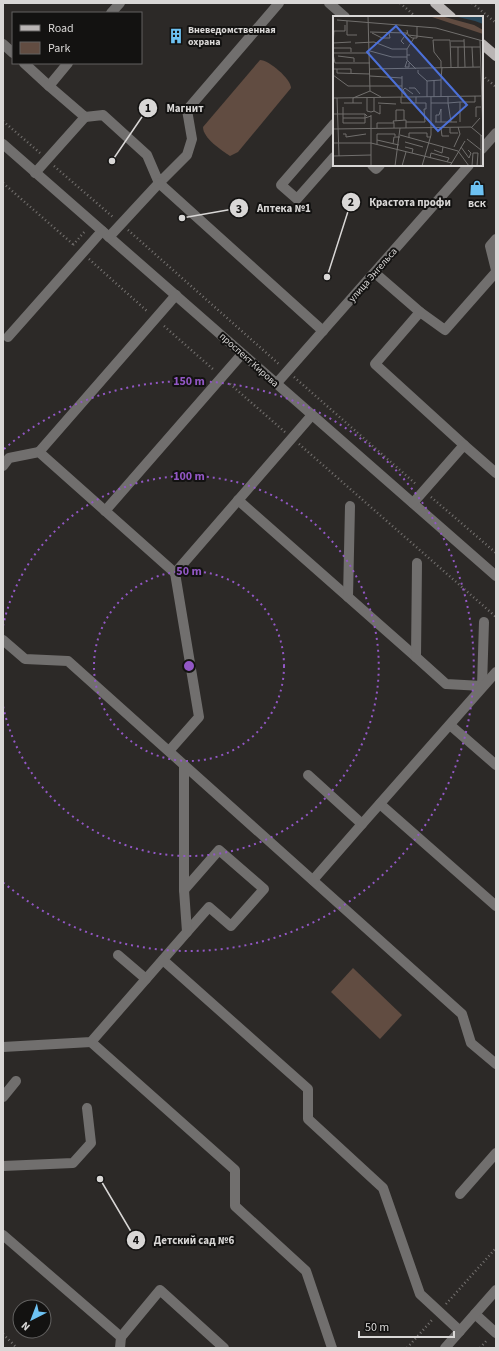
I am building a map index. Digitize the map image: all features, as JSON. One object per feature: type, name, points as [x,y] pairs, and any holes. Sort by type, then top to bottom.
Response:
[{"type":"main road","points":[[440,5],[450,16]]},
{"type":"main road","points":[[483,45],[496,56]]},
{"type":"street","points":[[112,12],[120,3]]},
{"type":"street","points":[[8,337],[83,253],[120,224],[187,155],[192,139],[187,110],[279,3]]},
{"type":"street","points":[[329,3],[344,16]]},
{"type":"street","points":[[3,44],[12,52]]},
{"type":"street","points":[[25,64],[85,117]]},
{"type":"street","points":[[49,86],[67,64]]},
{"type":"street","points":[[35,173],[85,117],[103,115],[147,155],[159,183],[323,331]]},
{"type":"street","points":[[333,125],[280,185],[297,199],[333,158]]},
{"type":"street","points":[[484,142],[496,133]]},
{"type":"street","name":"проспект Кирова","points":[[3,144],[496,576]]},
{"type":"street","name":"улица Энгельса","points":[[276,384],[375,273],[467,166]]},
{"type":"street","points":[[375,273],[420,312],[445,330],[496,271],[490,246],[496,239]]},
{"type":"street","points":[[3,466],[9,458],[39,452],[176,295]]},
{"type":"street","points":[[420,312],[375,364],[496,473]]},
{"type":"street","points":[[105,511],[242,354]]},
{"type":"street","points":[[175,573],[291,437],[312,415]]},
{"type":"street","points":[[413,503],[464,445]]},
{"type":"street","points":[[39,452],[175,573],[199,717],[169,751]]},
{"type":"street","points":[[238,500],[446,684],[482,686]]},
{"type":"street","points":[[348,597],[350,506]]},
{"type":"street","points":[[416,657],[417,563]]},
{"type":"street","points":[[482,686],[484,622]]},
{"type":"street","points":[[3,640],[25,659],[68,661],[462,1014],[472,1043],[496,1064]]},
{"type":"street","points":[[313,880],[450,725],[482,686],[496,672]]},
{"type":"street","points":[[450,725],[496,765]]},
{"type":"street","points":[[184,764],[184,890],[187,932]]},
{"type":"street","points":[[308,775],[362,824]]},
{"type":"street","points":[[380,804],[496,906]]},
{"type":"street","points":[[91,1042],[209,907],[231,926],[264,889],[219,850],[184,890]]},
{"type":"street","points":[[118,955],[146,979]]},
{"type":"street","points":[[162,960],[308,1089],[308,1119],[383,1188],[420,1294],[460,1330]]},
{"type":"street","points":[[3,1047],[91,1042],[235,1170],[235,1206],[306,1271],[332,1348]]},
{"type":"street","points":[[3,1097],[16,1080]]},
{"type":"street","points":[[3,1166],[73,1163],[91,1143],[87,1108]]},
{"type":"street","points":[[460,1194],[496,1152]]},
{"type":"street","points":[[3,1235],[121,1337]]},
{"type":"street","points":[[120,1348],[121,1337],[160,1290],[224,1348]]},
{"type":"street","points":[[445,1348],[496,1290]]},
{"type":"street","points":[[475,1314],[496,1333]]},
{"type":"path","points":[[400,3],[415,16]]},
{"type":"path","points":[[472,3],[496,23]]},
{"type":"path","points":[[483,76],[496,87]]},
{"type":"path","points":[[3,121],[496,553]]},
{"type":"path","points":[[3,183],[496,617]]},
{"type":"path","points":[[407,1348],[496,1248]]},
{"type":"path","points":[[3,1334],[17,1348]]},
{"type":"green space","points":[[260,60],[274,66],[284,75],[291,88],[238,152],[230,156],[209,139],[203,127]]},
{"type":"green space","points":[[353,968],[402,1015],[380,1039],[331,992]]},
{"type":"place","name":"Вневедомственная охрана","points":[[176,36]]},
{"type":"place","name":"Магнит","points":[[112,161]]},
{"type":"place","name":"ВСК","points":[[477,188]]},
{"type":"place","name":"Аптека №1","points":[[182,218]]},
{"type":"place","name":"Крастота профи","points":[[327,277]]},
{"type":"place","name":"Детский сад №6","points":[[100,1179]]}]
